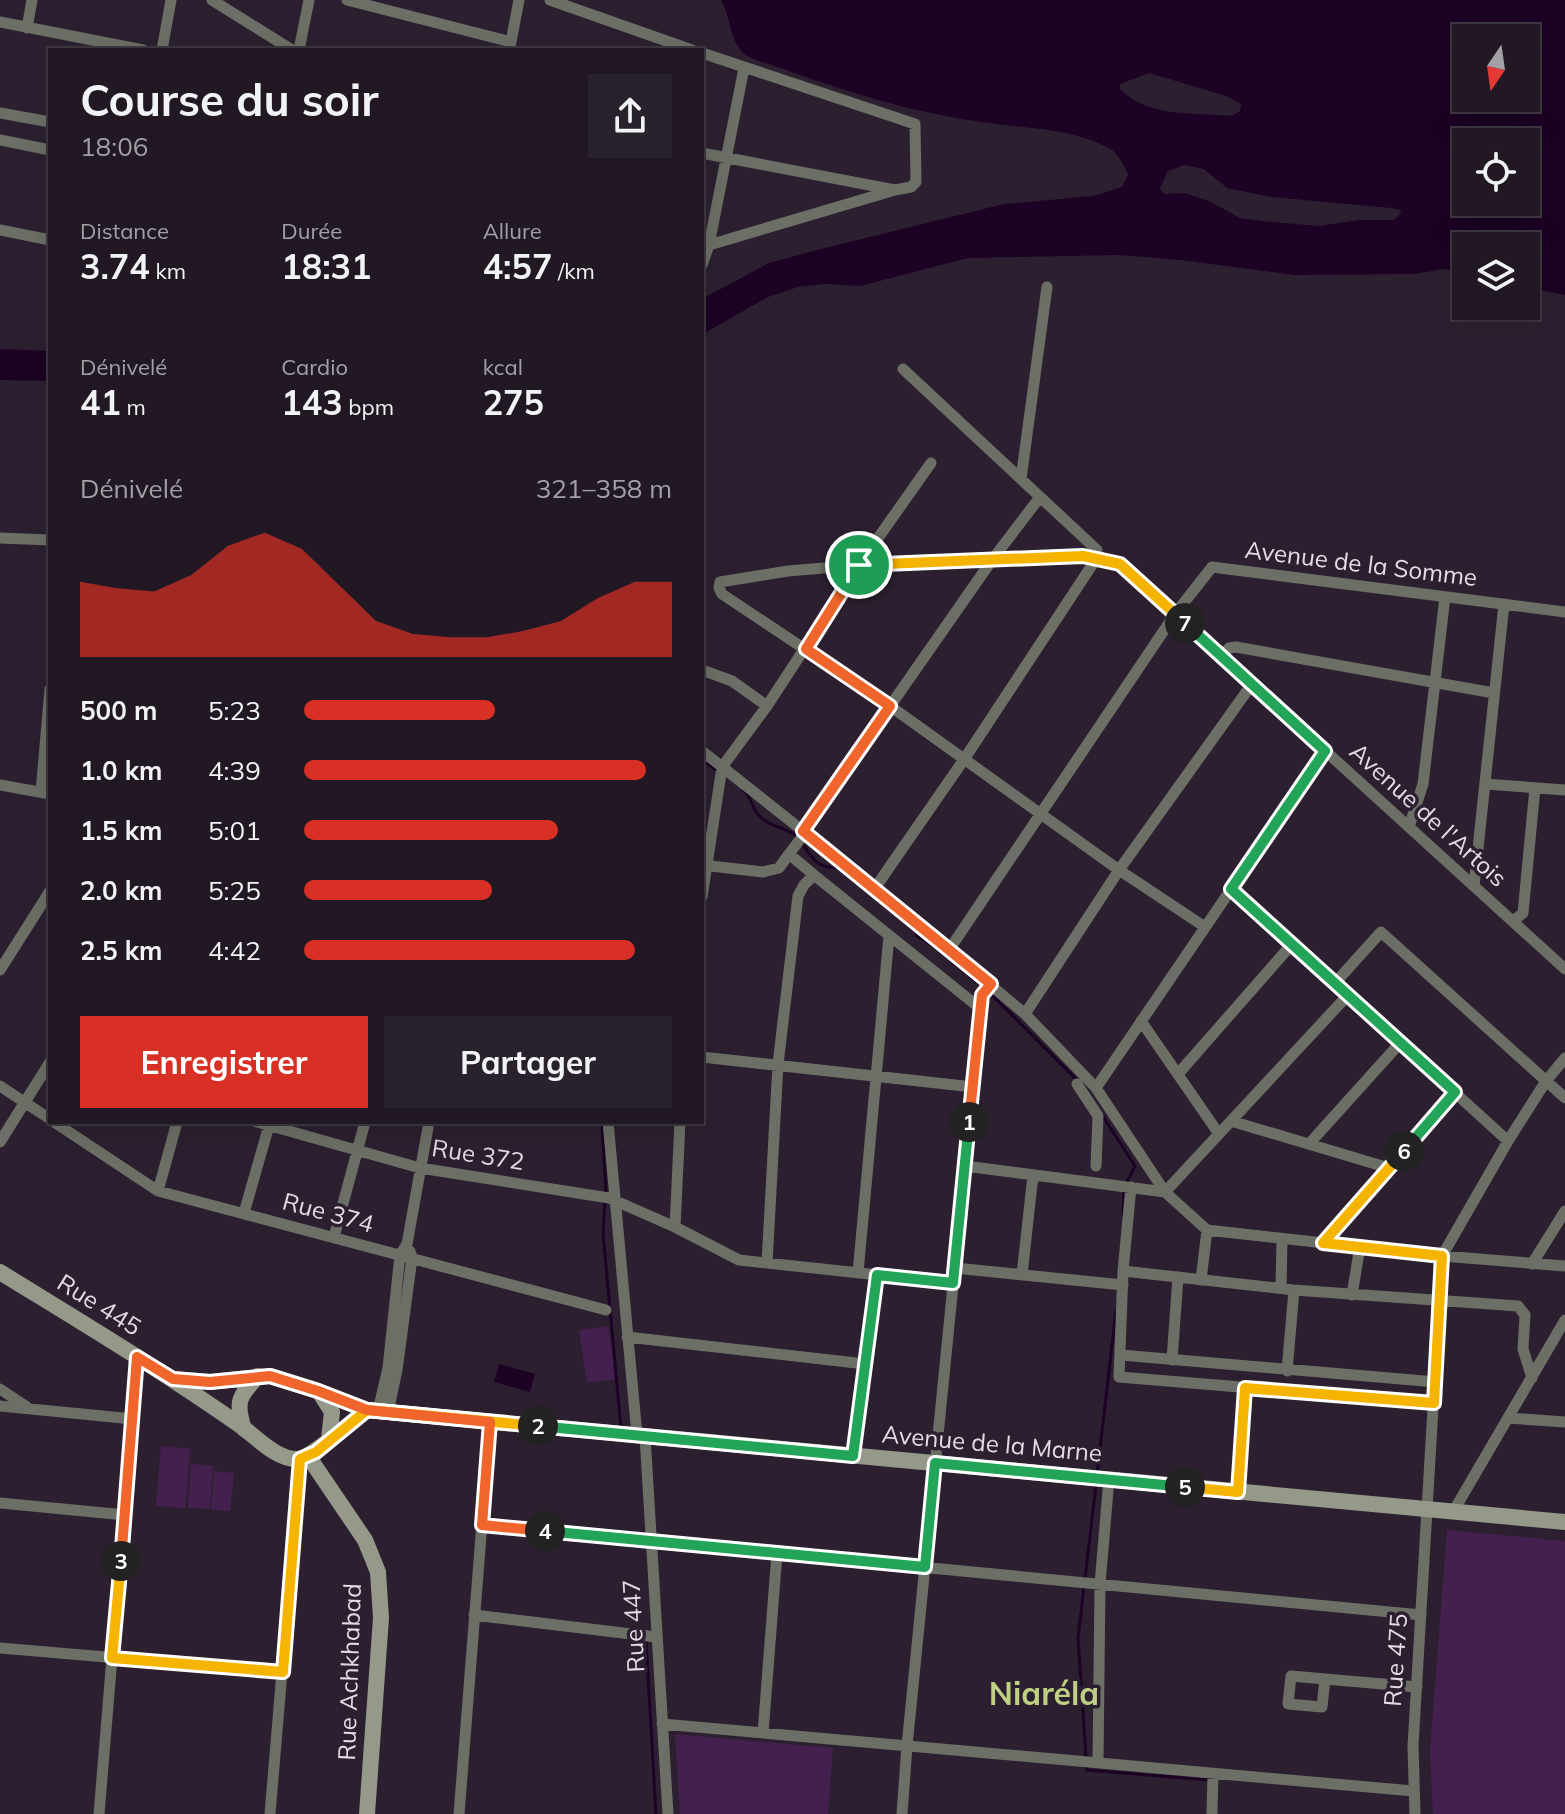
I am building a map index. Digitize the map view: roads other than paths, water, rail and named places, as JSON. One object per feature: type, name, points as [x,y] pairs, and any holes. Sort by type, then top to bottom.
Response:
[{"type":"street","points":[[27,28],[32,0]]},
{"type":"street","points":[[162,48],[171,0]]},
{"type":"street","points":[[212,0],[289,48]]},
{"type":"street","points":[[299,48],[309,0]]},
{"type":"street","points":[[347,0],[510,46],[519,0]]},
{"type":"street","points":[[550,0],[686,48]]},
{"type":"street","points":[[0,22],[132,48]]},
{"type":"street","points":[[704,54],[915,124],[916,182],[911,187],[706,244],[744,68]]},
{"type":"street","points":[[0,113],[48,122]]},
{"type":"street","points":[[0,140],[48,150]]},
{"type":"street","points":[[704,153],[895,190]]},
{"type":"street","points":[[0,230],[48,240]]},
{"type":"street","points":[[1021,479],[1047,287]]},
{"type":"street","points":[[875,888],[1096,559],[1097,550],[903,369]]},
{"type":"street","points":[[931,463],[720,774],[704,865],[763,872],[779,868],[992,560],[1040,497]]},
{"type":"street","points":[[0,538],[48,540]]},
{"type":"street","points":[[1096,559],[1083,556],[859,565],[788,571],[720,582],[719,588],[722,594],[890,706],[1119,870],[1205,927]]},
{"type":"street","name":"Avenue de l'Artois","points":[[1096,559],[1120,564],[1565,969]]},
{"type":"street","name":"Avenue de la Somme","points":[[1175,614],[1212,567],[1565,612]]},
{"type":"street","points":[[1409,827],[1423,784],[1445,597]]},
{"type":"street","points":[[1474,886],[1504,604]]},
{"type":"street","points":[[949,950],[1175,614]]},
{"type":"street","points":[[1221,656],[1229,648],[1236,647],[1494,693]]},
{"type":"street","points":[[704,671],[732,681],[767,706]]},
{"type":"street","points":[[1025,1014],[1119,870],[1252,684]]},
{"type":"street","points":[[0,785],[46,793],[48,741]]},
{"type":"street","points":[[1096,1088],[1325,751]]},
{"type":"street","points":[[704,754],[720,774],[804,832],[949,950],[987,989],[1025,1014],[1096,1088],[1104,1112],[1096,1166]]},
{"type":"street","points":[[1485,784],[1565,790]]},
{"type":"street","points":[[1513,921],[1523,913],[1535,788]]},
{"type":"street","points":[[789,854],[981,1009]]},
{"type":"street","points":[[767,1263],[778,1064],[798,896],[814,875]]},
{"type":"street","points":[[1231,889],[1508,1141]]},
{"type":"street","points":[[0,970],[48,894]]},
{"type":"street","points":[[1335,983],[1381,932],[1565,1098]]},
{"type":"street","points":[[858,1273],[889,936]]},
{"type":"street","points":[[1178,1074],[1292,944]]},
{"type":"street","points":[[902,1814],[981,1009],[987,989]]},
{"type":"street","points":[[1165,1192],[1348,995]]},
{"type":"street","points":[[1141,1021],[1219,1134]]},
{"type":"street","points":[[1309,1144],[1400,1043]]},
{"type":"street","points":[[704,1057],[973,1087]]},
{"type":"street","points":[[1442,1256],[1508,1141],[1546,1081],[1565,1058]]},
{"type":"street","points":[[0,1142],[48,1067]]},
{"type":"street","points":[[1077,1084],[1104,1112],[1165,1192],[1207,1230],[1565,1266]]},
{"type":"street","name":"Rue 374","points":[[0,1086],[48,1118]]},
{"type":"street","points":[[1323,1243],[1455,1092]]},
{"type":"street","points":[[1231,1121],[1389,1168]]},
{"type":"street","name":"Rue 374","points":[[57,1124],[158,1191],[334,1237],[407,1252],[606,1310]]},
{"type":"street","points":[[158,1191],[176,1124]]},
{"type":"street","points":[[244,1213],[265,1124]]},
{"type":"street","name":"Rue 372","points":[[268,1124],[420,1168],[609,1198],[739,1260],[953,1283]]},
{"type":"street","points":[[334,1237],[364,1124]]},
{"type":"street","points":[[258,1376],[240,1397],[238,1410],[244,1429],[287,1457],[304,1457],[316,1452],[329,1439],[378,1411],[397,1370],[407,1252],[429,1124]]},
{"type":"street","name":"Rue 447","points":[[608,1124],[609,1198],[641,1436],[651,1541],[668,1814]]},
{"type":"street","points":[[675,1227],[680,1124]]},
{"type":"street","points":[[965,1166],[1165,1192]]},
{"type":"street","points":[[1022,1275],[1033,1175]]},
{"type":"street","points":[[1131,1187],[1123,1271],[1119,1377],[1434,1403]]},
{"type":"street","points":[[1532,1264],[1565,1211]]},
{"type":"street","points":[[1201,1280],[1207,1230]]},
{"type":"street","points":[[1281,1288],[1282,1239]]},
{"type":"street","points":[[1352,1295],[1360,1246]]},
{"type":"street","name":"Rue 475","points":[[1415,1814],[1413,1746],[1442,1256]]},
{"type":"street","points":[[955,1268],[1123,1285]]},
{"type":"street","points":[[1123,1271],[1294,1290],[1518,1306],[1525,1315],[1523,1349],[1532,1378]]},
{"type":"street","name":"Rue 445","points":[[0,1272],[173,1379],[244,1429]]},
{"type":"street","points":[[853,1456],[877,1275]]},
{"type":"street","points":[[1172,1360],[1178,1277]]},
{"type":"street","points":[[1287,1371],[1294,1290]]},
{"type":"street","points":[[1453,1512],[1565,1320]]},
{"type":"street","points":[[627,1337],[865,1364]]},
{"type":"street","points":[[1121,1355],[1436,1382]]},
{"type":"street","points":[[99,1814],[137,1357]]},
{"type":"street","points":[[173,1379],[210,1382],[270,1376],[318,1391],[332,1412],[329,1439]]},
{"type":"street","points":[[1238,1492],[1245,1388]]},
{"type":"street","points":[[0,1389],[31,1409]]},
{"type":"street","name":"Avenue de la Marne","points":[[318,1391],[378,1411],[1565,1522]]},
{"type":"street","points":[[0,1406],[133,1419]]},
{"type":"street","points":[[1508,1418],[1565,1422]]},
{"type":"street","points":[[459,1814],[490,1422]]},
{"type":"street","points":[[270,1814],[304,1457]]},
{"type":"street","name":"Rue Achkhabad","points":[[304,1457],[365,1540],[378,1572],[381,1618],[367,1814]]},
{"type":"street","points":[[1098,1763],[1100,1584],[1109,1479]]},
{"type":"street","points":[[0,1503],[125,1515]]},
{"type":"street","points":[[482,1525],[1421,1615]]},
{"type":"street","points":[[763,1733],[777,1553]]},
{"type":"street","points":[[474,1615],[656,1637]]},
{"type":"street","points":[[0,1648],[283,1672]]},
{"type":"street","points":[[1325,1679],[1417,1687]]},
{"type":"street","points":[[662,1724],[1413,1791]]},
{"type":"street","points":[[1212,1814],[1213,1774]]},
{"type":"waterway","points":[[704,761],[718,771]]},
{"type":"waterway","points":[[743,790],[761,818],[798,837]]},
{"type":"waterway","points":[[802,843],[816,862],[838,868],[917,936],[983,987]]},
{"type":"waterway","points":[[989,992],[1077,1080]]},
{"type":"waterway","points":[[1102,1115],[1135,1166],[1126,1184]]},
{"type":"waterway","points":[[602,1124],[606,1194]]},
{"type":"waterway","points":[[1123,1215],[1124,1191]]},
{"type":"waterway","points":[[605,1202],[603,1233],[621,1429]]},
{"type":"waterway","points":[[1097,1474],[1116,1311]]},
{"type":"waterway","points":[[1086,1757],[1078,1638],[1096,1485]]},
{"type":"waterway","points":[[646,1641],[656,1814]]},
{"type":"waterway","points":[[1086,1764],[1087,1770],[1209,1780]]},
{"type":"district","name":"Niaréla","points":[[1044,1694]]}]
